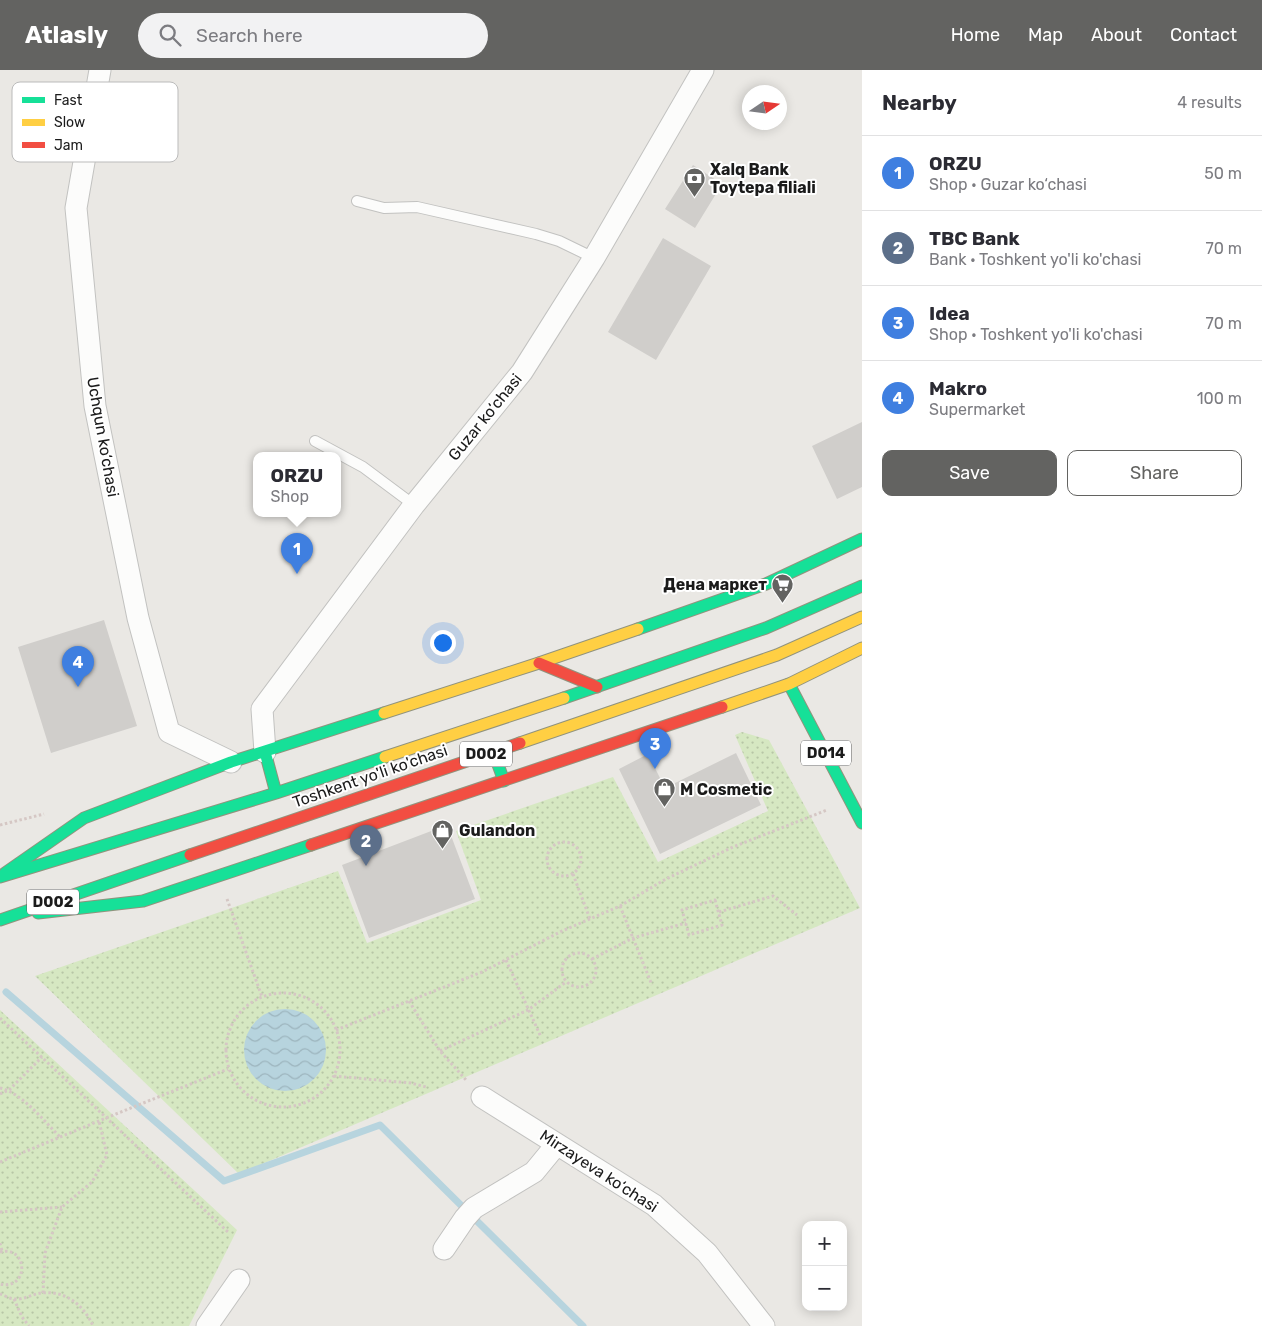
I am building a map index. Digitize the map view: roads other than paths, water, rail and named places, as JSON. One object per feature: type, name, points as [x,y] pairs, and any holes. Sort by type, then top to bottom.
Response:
[{"type":"main road","points":[[1,880],[84,818],[231,762],[539,663],[766,584],[862,539]]},
{"type":"main road","name":"Toshkent yo'li ko'chasi","points":[[1,880],[276,793],[597,687],[766,628],[862,586]]},
{"type":"main road","name":"Toshkent yo'li ko'chasi","points":[[6,914],[777,655],[862,617]]},
{"type":"main road","points":[[6,914],[143,901],[789,684],[862,648]]},
{"type":"main road","points":[[539,663],[597,687]]},
{"type":"main road","name":"D014","points":[[789,684],[862,823]]},
{"type":"main road","points":[[493,751],[504,781]]},
{"type":"main road","points":[[264,752],[276,793]]},
{"type":"street","name":"Guzar ko‘chasi","points":[[264,752],[262,708],[414,505],[522,372],[594,258],[703,70]]},
{"type":"street","name":"Uchqun ko‘chasi","points":[[84,162],[76,208],[95,406],[138,618],[170,732],[231,762]]},
{"type":"street","name":"Mirzayeva ko‘chasi","points":[[482,1096],[654,1204],[707,1253],[764,1326]]},
{"type":"street","points":[[444,1250],[465,1218],[474,1208],[534,1172],[557,1144]]},
{"type":"street","points":[[207,1326],[238,1280]]},
{"type":"lane","points":[[357,201],[384,208],[417,207],[536,234],[558,241],[594,258]]},
{"type":"lane","points":[[315,441],[335,452]]},
{"type":"lane","points":[[341,455],[363,467],[414,505]]},
{"type":"water","points":[[277,1009],[293,1009],[308,1016],[319,1027],[326,1042],[323,1066],[314,1079],[293,1091],[277,1091],[262,1084],[251,1073],[244,1058],[244,1042],[251,1027],[262,1016]]},
{"type":"waterway","points":[[6,992],[224,1181],[380,1125],[583,1326]]},
{"type":"place","name":"Xalq Bank Toytepa filiali","points":[[694,197]]},
{"type":"place","name":"ORZU","points":[[297,574]]},
{"type":"place","name":"Дена маркет","points":[[783,603]]},
{"type":"place","name":"Makro","points":[[78,687]]},
{"type":"place","name":"Idea","points":[[655,769]]},
{"type":"place","name":"M Cosmetic","points":[[664,808]]},
{"type":"place","name":"Gulandon","points":[[443,849]]},
{"type":"place","name":"TBC Bank","points":[[366,866]]}]
